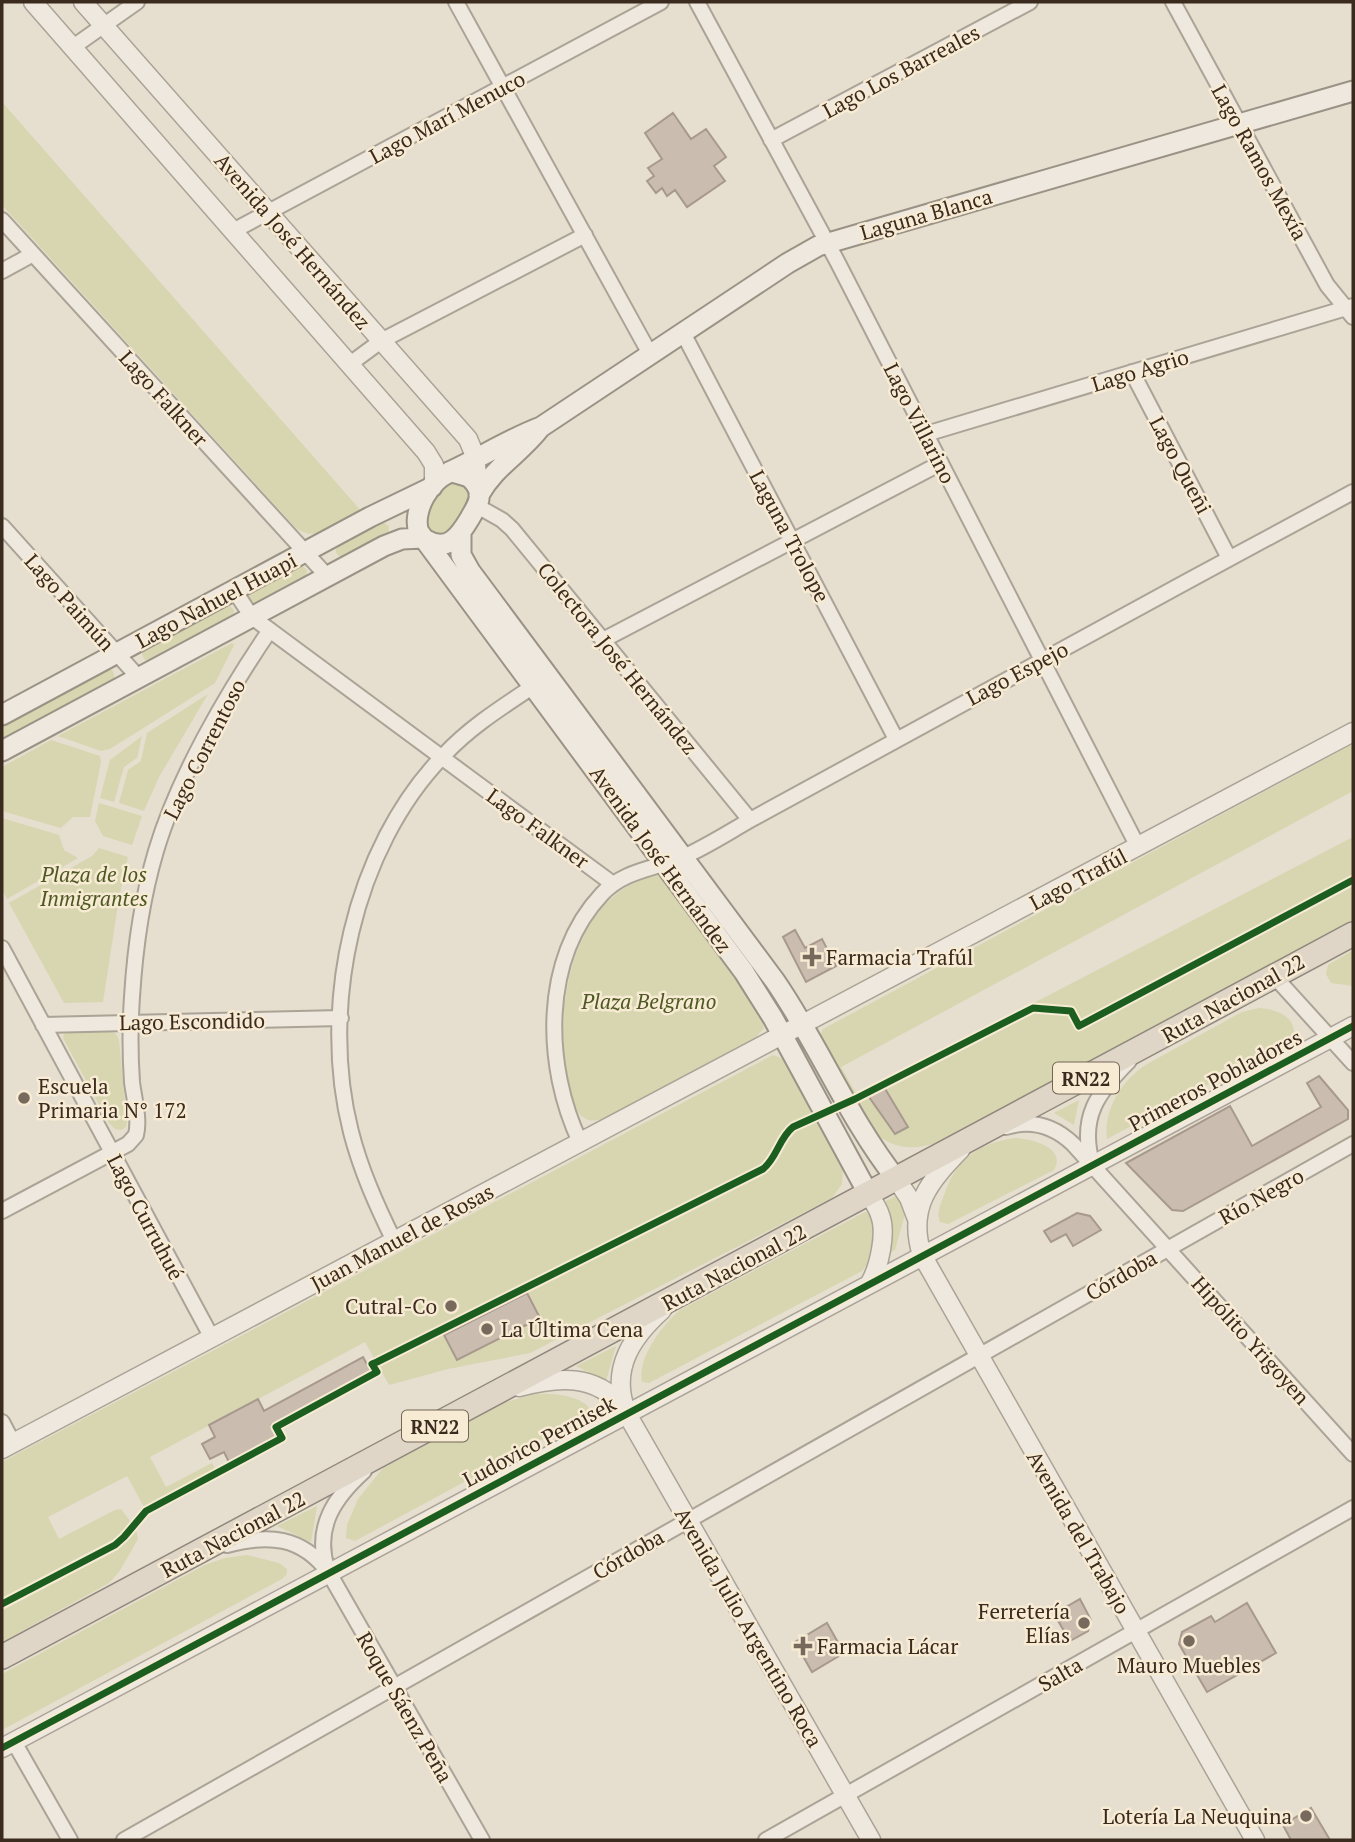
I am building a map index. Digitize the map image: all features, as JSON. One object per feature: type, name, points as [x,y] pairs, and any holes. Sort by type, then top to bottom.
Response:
[{"type":"highway","name":"Ruta Nacional 22","points":[[2,1657],[1353,934]]},
{"type":"main road","name":"Laguna Blanca","points":[[437,482],[516,436],[541,427],[788,263],[827,243],[1353,91]]},
{"type":"main road","name":"Laguna Blanca","points":[[478,498],[495,471],[525,446],[541,427]]},
{"type":"main road","points":[[456,472],[466,475],[474,482],[478,498],[461,534],[454,541],[435,544],[425,539],[417,526],[416,517],[437,482],[456,472]]},
{"type":"main road","name":"Lago Nahuel Huapi","points":[[2,715],[437,482]]},
{"type":"main road","name":"Avenida José Hernández","points":[[461,534],[461,555],[466,565],[663,863],[744,972],[782,1035],[869,1195]]},
{"type":"main road","name":"Lago Nahuel Huapi","points":[[2,751],[390,543],[402,539],[425,539]]},
{"type":"main road","name":"Avenida José Hernández","points":[[425,539],[683,857],[775,981],[863,1135],[897,1180]]},
{"type":"street","name":"Avenida José Hernández","points":[[33,2],[429,456],[437,482]]},
{"type":"street","name":"Avenida José Hernández","points":[[83,2],[468,439],[475,451],[478,498]]},
{"type":"street","points":[[73,47],[137,2]]},
{"type":"street","points":[[456,2],[650,354]]},
{"type":"street","name":"Lago Marí Menuco","points":[[233,231],[661,2]]},
{"type":"street","name":"Lago Villarino","points":[[697,2],[827,243],[1138,847]]},
{"type":"street","name":"Lago Los Barreales","points":[[771,140],[1030,2]]},
{"type":"street","name":"Lago Ramos Mexía","points":[[1173,2],[1327,285],[1351,310]]},
{"type":"street","name":"Lago Falkner","points":[[2,220],[327,576]]},
{"type":"street","points":[[350,364],[381,341],[585,235]]},
{"type":"street","points":[[2,271],[33,254]]},
{"type":"street","name":"Lago Agrio","points":[[926,434],[1351,310]]},
{"type":"street","name":"Laguna Trolope","points":[[683,333],[896,739]]},
{"type":"street","name":"Lago Queñi","points":[[1132,372],[1229,558]]},
{"type":"street","points":[[603,640],[941,463]]},
{"type":"street","name":"Lago Espejo","points":[[613,884],[633,873],[683,857],[1353,492]]},
{"type":"street","name":"Colectora José Hernández","points":[[478,498],[512,529],[750,820]]},
{"type":"street","name":"Lago Paimún","points":[[2,526],[139,678]]},
{"type":"street","name":"Lago Falkner","points":[[234,590],[252,617],[613,884]]},
{"type":"street","name":"Lago Correntoso","points":[[112,1152],[131,1141],[137,1131],[131,1061],[134,974],[144,900],[163,827],[183,780],[207,735],[270,630]]},
{"type":"street","points":[[394,1241],[369,1186],[351,1131],[343,1084],[341,1018],[346,956],[356,915],[371,871],[404,807],[442,757],[472,729],[541,681]]},
{"type":"street","name":"Lago Trafúl","points":[[802,1025],[1353,732]]},
{"type":"street","points":[[580,1142],[567,1111],[559,1081],[555,1049],[557,996],[566,957],[576,933],[595,902],[613,884]]},
{"type":"street","name":"Lago Curruhué","points":[[2,948],[212,1338]]},
{"type":"street","points":[[1274,976],[1353,1063]]},
{"type":"street","name":"Lago Escondido","points":[[43,1025],[341,1018]]},
{"type":"street","name":"Juan Manuel de Rosas","points":[[7,1446],[802,1025]]},
{"type":"street","name":"Primeros Pobladores","points":[[1093,1165],[1353,1026]]},
{"type":"street","points":[[1093,1165],[1088,1135],[1094,1104],[1108,1083],[1139,1050]]},
{"type":"street","name":"Hipólito Yrigoyen","points":[[974,1138],[1020,1123],[1041,1125],[1068,1139],[1353,1454]]},
{"type":"street","name":"Avenida del Trabajo","points":[[974,1138],[932,1180],[923,1195],[917,1219],[922,1255],[1255,1840]]},
{"type":"street","name":"Río Negro","points":[[1168,1248],[1353,1144]]},
{"type":"street","points":[[2,1211],[112,1152]]},
{"type":"street","name":"Ludovico Pernisek","points":[[8,1745],[1093,1165]]},
{"type":"street","name":"Avenida del Trabajo","points":[[897,1180],[909,1198],[917,1219]]},
{"type":"street","points":[[869,1195],[880,1213],[882,1227],[880,1258],[870,1283]]},
{"type":"street","name":"Córdoba","points":[[124,1840],[1168,1248]]},
{"type":"street","name":"Avenida Julio Argentino Roca","points":[[628,1413],[621,1388],[625,1356],[639,1332],[675,1298]]},
{"type":"street","name":"Avenida Julio Argentino Roca","points":[[499,1392],[546,1380],[573,1379],[605,1390],[619,1402],[628,1413],[871,1840]]},
{"type":"street","points":[[2,1422],[7,1446]]},
{"type":"street","points":[[329,1573],[323,1554],[328,1516],[346,1487],[383,1454]]},
{"type":"street","name":"Salta","points":[[766,1840],[1353,1508]]},
{"type":"street","points":[[198,1552],[247,1540],[275,1539],[306,1550],[329,1573]]},
{"type":"street","name":"Roque Sáenz Peña","points":[[329,1573],[482,1840]]},
{"type":"street","points":[[8,1745],[70,1840]]},
{"type":"green space","points":[[2,102],[363,513],[338,527],[320,533],[303,532],[295,527],[2,205]]},
{"type":"green space","points":[[453,481],[466,486],[470,501],[451,532],[435,534],[427,527],[430,507],[441,489]]},
{"type":"green space","points":[[381,521],[389,526],[388,534],[343,558],[337,554],[337,544]]},
{"type":"green space","points":[[300,564],[307,570],[306,579],[259,605],[251,602],[251,590]]},
{"type":"green space","points":[[228,604],[234,610],[233,616],[149,662],[144,659],[144,648]]},
{"type":"green space","points":[[232,643],[234,645],[215,683],[110,749],[101,751],[58,736]]},
{"type":"green space","points":[[108,668],[113,671],[115,680],[2,743],[2,722]]},
{"type":"green space","points":[[208,694],[159,777],[144,811],[119,803],[128,770],[141,761],[147,733]]},
{"type":"green space","points":[[142,736],[137,758],[124,767],[114,802],[100,798],[110,760]]},
{"type":"green space","name":"Plaza de los Inmigrantes","points":[[51,740],[100,756],[101,762],[90,817],[73,817],[61,828],[2,811],[2,767]]},
{"type":"green space","points":[[1353,744],[1353,791],[841,1067],[857,1095],[1353,837],[1353,922],[939,1142],[906,1147],[891,1143],[876,1134],[819,1038],[823,1029]]},
{"type":"green space","name":"Plaza de los Inmigrantes","points":[[99,803],[142,816],[132,845],[103,836],[95,821]]},
{"type":"green space","name":"Plaza de los Inmigrantes","points":[[2,818],[59,835],[64,850],[78,858],[7,899],[2,889]]},
{"type":"green space","name":"Plaza de los Inmigrantes","points":[[99,848],[128,857],[103,1002],[64,1003],[9,903],[92,856]]},
{"type":"green space","name":"Plaza Belgrano","points":[[657,875],[668,883],[761,1017],[764,1028],[756,1037],[607,1117],[589,1120],[578,1112],[573,1102],[564,1052],[563,1021],[575,958],[588,929],[605,904],[628,886]]},
{"type":"green space","points":[[1353,950],[1353,986],[1331,983],[1326,974],[1328,965]]},
{"type":"green space","points":[[1259,1008],[1285,1016],[1293,1025],[1293,1039],[1107,1139],[1108,1117],[1116,1096],[1138,1070],[1242,1012]]},
{"type":"green space","points":[[110,1031],[116,1034],[119,1040],[127,1122],[126,1127],[121,1130],[115,1129],[109,1123],[63,1038],[68,1032]]},
{"type":"green space","points":[[773,1055],[784,1059],[843,1167],[842,1184],[832,1198],[530,1353],[448,1369],[389,1385],[365,1342],[150,1457],[166,1487],[212,1463],[215,1469],[144,1507],[127,1476],[48,1517],[59,1539],[121,1509],[136,1529],[138,1539],[119,1572],[109,1583],[2,1642],[2,1462]]},
{"type":"green space","points":[[1079,1100],[1074,1125],[1054,1113]]},
{"type":"green space","points":[[1015,1138],[1038,1142],[1052,1150],[1057,1162],[1054,1170],[948,1224],[940,1222],[939,1211],[944,1195],[962,1162],[990,1144]]},
{"type":"green space","points":[[897,1195],[906,1211],[895,1250],[890,1252],[882,1203]]},
{"type":"green space","points":[[865,1212],[871,1214],[874,1236],[870,1258],[862,1271],[649,1383],[642,1382],[643,1363],[647,1352],[666,1324],[680,1310]]},
{"type":"green space","points":[[616,1346],[606,1381],[576,1366]]},
{"type":"green space","points":[[536,1394],[570,1397],[583,1402],[589,1410],[586,1416],[355,1541],[346,1538],[347,1525],[358,1499],[383,1468],[506,1402]]},
{"type":"green space","points":[[317,1506],[311,1542],[277,1526]]},
{"type":"green space","points":[[247,1555],[279,1563],[287,1569],[287,1574],[2,1730],[2,1674],[205,1565],[225,1558]]},
{"type":"building","points":[[673,113],[691,139],[706,129],[726,157],[714,166],[725,181],[687,207],[675,190],[667,196],[662,188],[656,193],[647,181],[654,176],[648,168],[662,159],[645,133]]},
{"type":"building","name":"Farmacia Trafúl","points":[[795,930],[805,948],[822,939],[836,966],[806,982],[783,937]]},
{"type":"building","points":[[1319,1076],[1348,1110],[1348,1119],[1183,1211],[1172,1210],[1126,1163],[1230,1106],[1252,1146],[1321,1107],[1307,1083]]},
{"type":"building","points":[[884,1087],[908,1127],[895,1134],[869,1097]]},
{"type":"building","points":[[1077,1213],[1090,1216],[1101,1230],[1073,1246],[1066,1234],[1051,1242],[1044,1231]]},
{"type":"building","name":"La Última Cena","points":[[527,1293],[540,1318],[457,1360],[444,1335]]},
{"type":"building","points":[[363,1357],[371,1372],[272,1425],[279,1437],[230,1464],[224,1452],[210,1459],[202,1444],[215,1437],[209,1425],[258,1399],[264,1411]]},
{"type":"building","points":[[1080,1599],[1091,1620],[1088,1631],[1070,1641],[1054,1614]]},
{"type":"building","points":[[1247,1603],[1276,1653],[1207,1692],[1179,1644],[1182,1632],[1211,1616],[1215,1622]]},
{"type":"building","points":[[827,1623],[844,1653],[812,1672],[795,1642]]},
{"type":"building","name":"Lotería La Neuquina","points":[[1311,1808],[1330,1840],[1291,1840],[1283,1825]]},
{"type":"cycle path","points":[[2,1604],[115,1545],[146,1511],[282,1438],[276,1427],[377,1372],[372,1364],[763,1169],[793,1127],[855,1099],[1033,1008],[1071,1011],[1079,1026],[1353,880]]},
{"type":"cycle path","points":[[2,1748],[1353,1026]]},
{"type":"place","name":"Farmacia Trafúl","points":[[812,957]]},
{"type":"place","name":"Escuela Primaria N° 172","points":[[24,1098]]},
{"type":"place","name":"Cutral-Co","points":[[451,1306]]},
{"type":"place","name":"La Última Cena","points":[[487,1329]]},
{"type":"place","name":"Ferretería Elías","points":[[1084,1623]]},
{"type":"place","name":"Mauro Muebles","points":[[1189,1641]]},
{"type":"place","name":"Farmacia Lácar","points":[[803,1646]]},
{"type":"place","name":"Lotería La Neuquina","points":[[1306,1816]]}]
